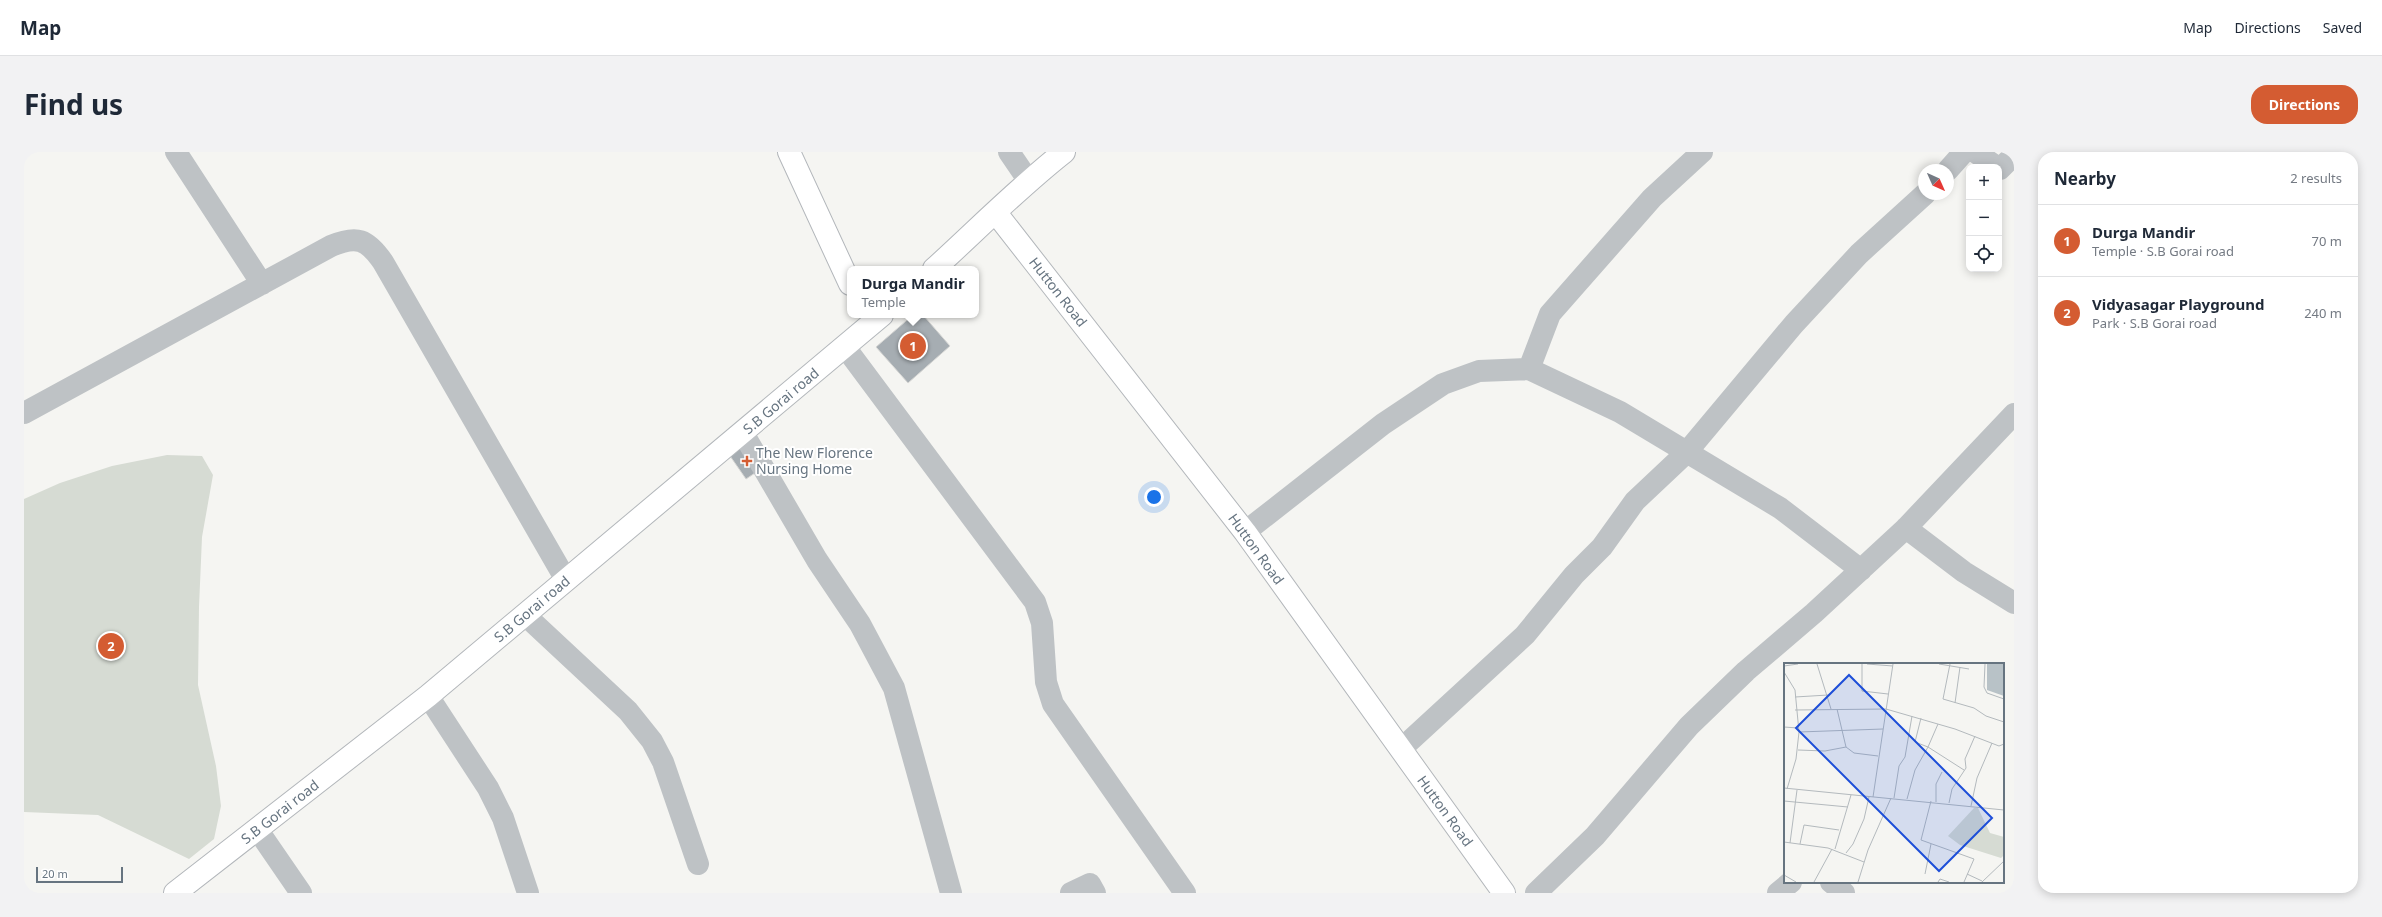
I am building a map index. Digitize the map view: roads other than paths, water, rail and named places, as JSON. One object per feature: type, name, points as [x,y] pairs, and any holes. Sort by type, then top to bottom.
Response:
[{"type":"street","points":[[176,152],[262,284]]},
{"type":"street","points":[[789,152],[847,278]]},
{"type":"street","points":[[1009,152],[1028,180]]},
{"type":"street","points":[[937,266],[996,213],[1028,180],[1064,152]]},
{"type":"street","points":[[1529,369],[1550,314],[1652,198],[1702,152]]},
{"type":"street","points":[[1953,164],[1964,152]]},
{"type":"street","points":[[1975,152],[2005,167]]},
{"type":"street","points":[[1401,749],[1525,635],[1574,575],[1602,547],[1635,501],[1686,453],[1738,389],[1859,254],[1918,200]]},
{"type":"street","name":"Hutton Road","points":[[996,213],[1245,532],[1504,893]]},
{"type":"street","points":[[24,413],[331,246],[347,240],[362,241],[374,248],[566,580]]},
{"type":"street","name":"S.B Gorai road","points":[[175,893],[428,696],[846,347],[873,318]]},
{"type":"street","points":[[846,347],[1035,602],[1042,623],[1046,682],[1054,704],[1185,893]]},
{"type":"street","points":[[1245,532],[1383,424],[1442,384],[1480,371],[1529,369],[1620,412],[1686,453],[1780,508],[1861,570]]},
{"type":"street","points":[[1536,893],[1595,836],[1689,726],[1746,671],[1861,570],[1906,528],[2014,414]]},
{"type":"street","points":[[743,432],[818,560],[860,624],[894,688],[951,893]]},
{"type":"street","points":[[1906,528],[1964,572],[2014,603]]},
{"type":"street","points":[[525,615],[628,711],[652,741],[663,762],[698,864]]},
{"type":"street","points":[[428,696],[488,788],[497,806],[528,893]]},
{"type":"street","points":[[257,829],[301,893]]},
{"type":"street","points":[[1778,893],[1790,883]]},
{"type":"street","points":[[1832,883],[1844,893]]},
{"type":"street","points":[[1070,893],[1090,884],[1095,893]]},
{"type":"place","name":"Durga Mandir","points":[[913,346]]},
{"type":"place","name":"The New Florence Nursing Home","points":[[747,461]]},
{"type":"place","name":"Vidyasagar Playground","points":[[111,646]]}]
